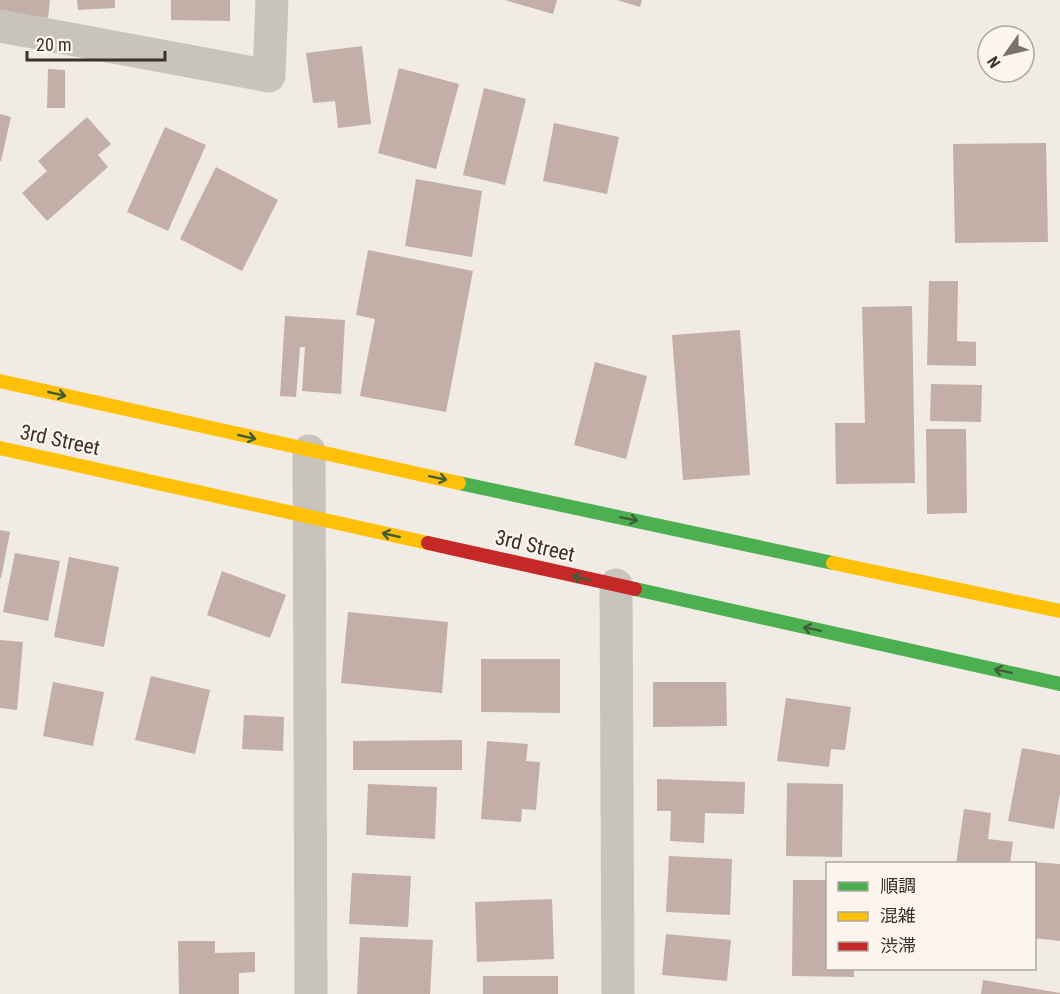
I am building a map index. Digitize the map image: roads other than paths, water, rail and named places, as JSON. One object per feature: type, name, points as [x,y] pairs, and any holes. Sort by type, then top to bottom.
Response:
[{"type":"street","points":[[0,27],[269,76],[272,0]]},
{"type":"street","name":"3rd Street","points":[[0,381],[309,451],[1060,611]]},
{"type":"street","name":"3rd Street","points":[[0,448],[1060,684]]},
{"type":"street","points":[[309,451],[310,994]]},
{"type":"street","points":[[616,585],[618,994]]}]
